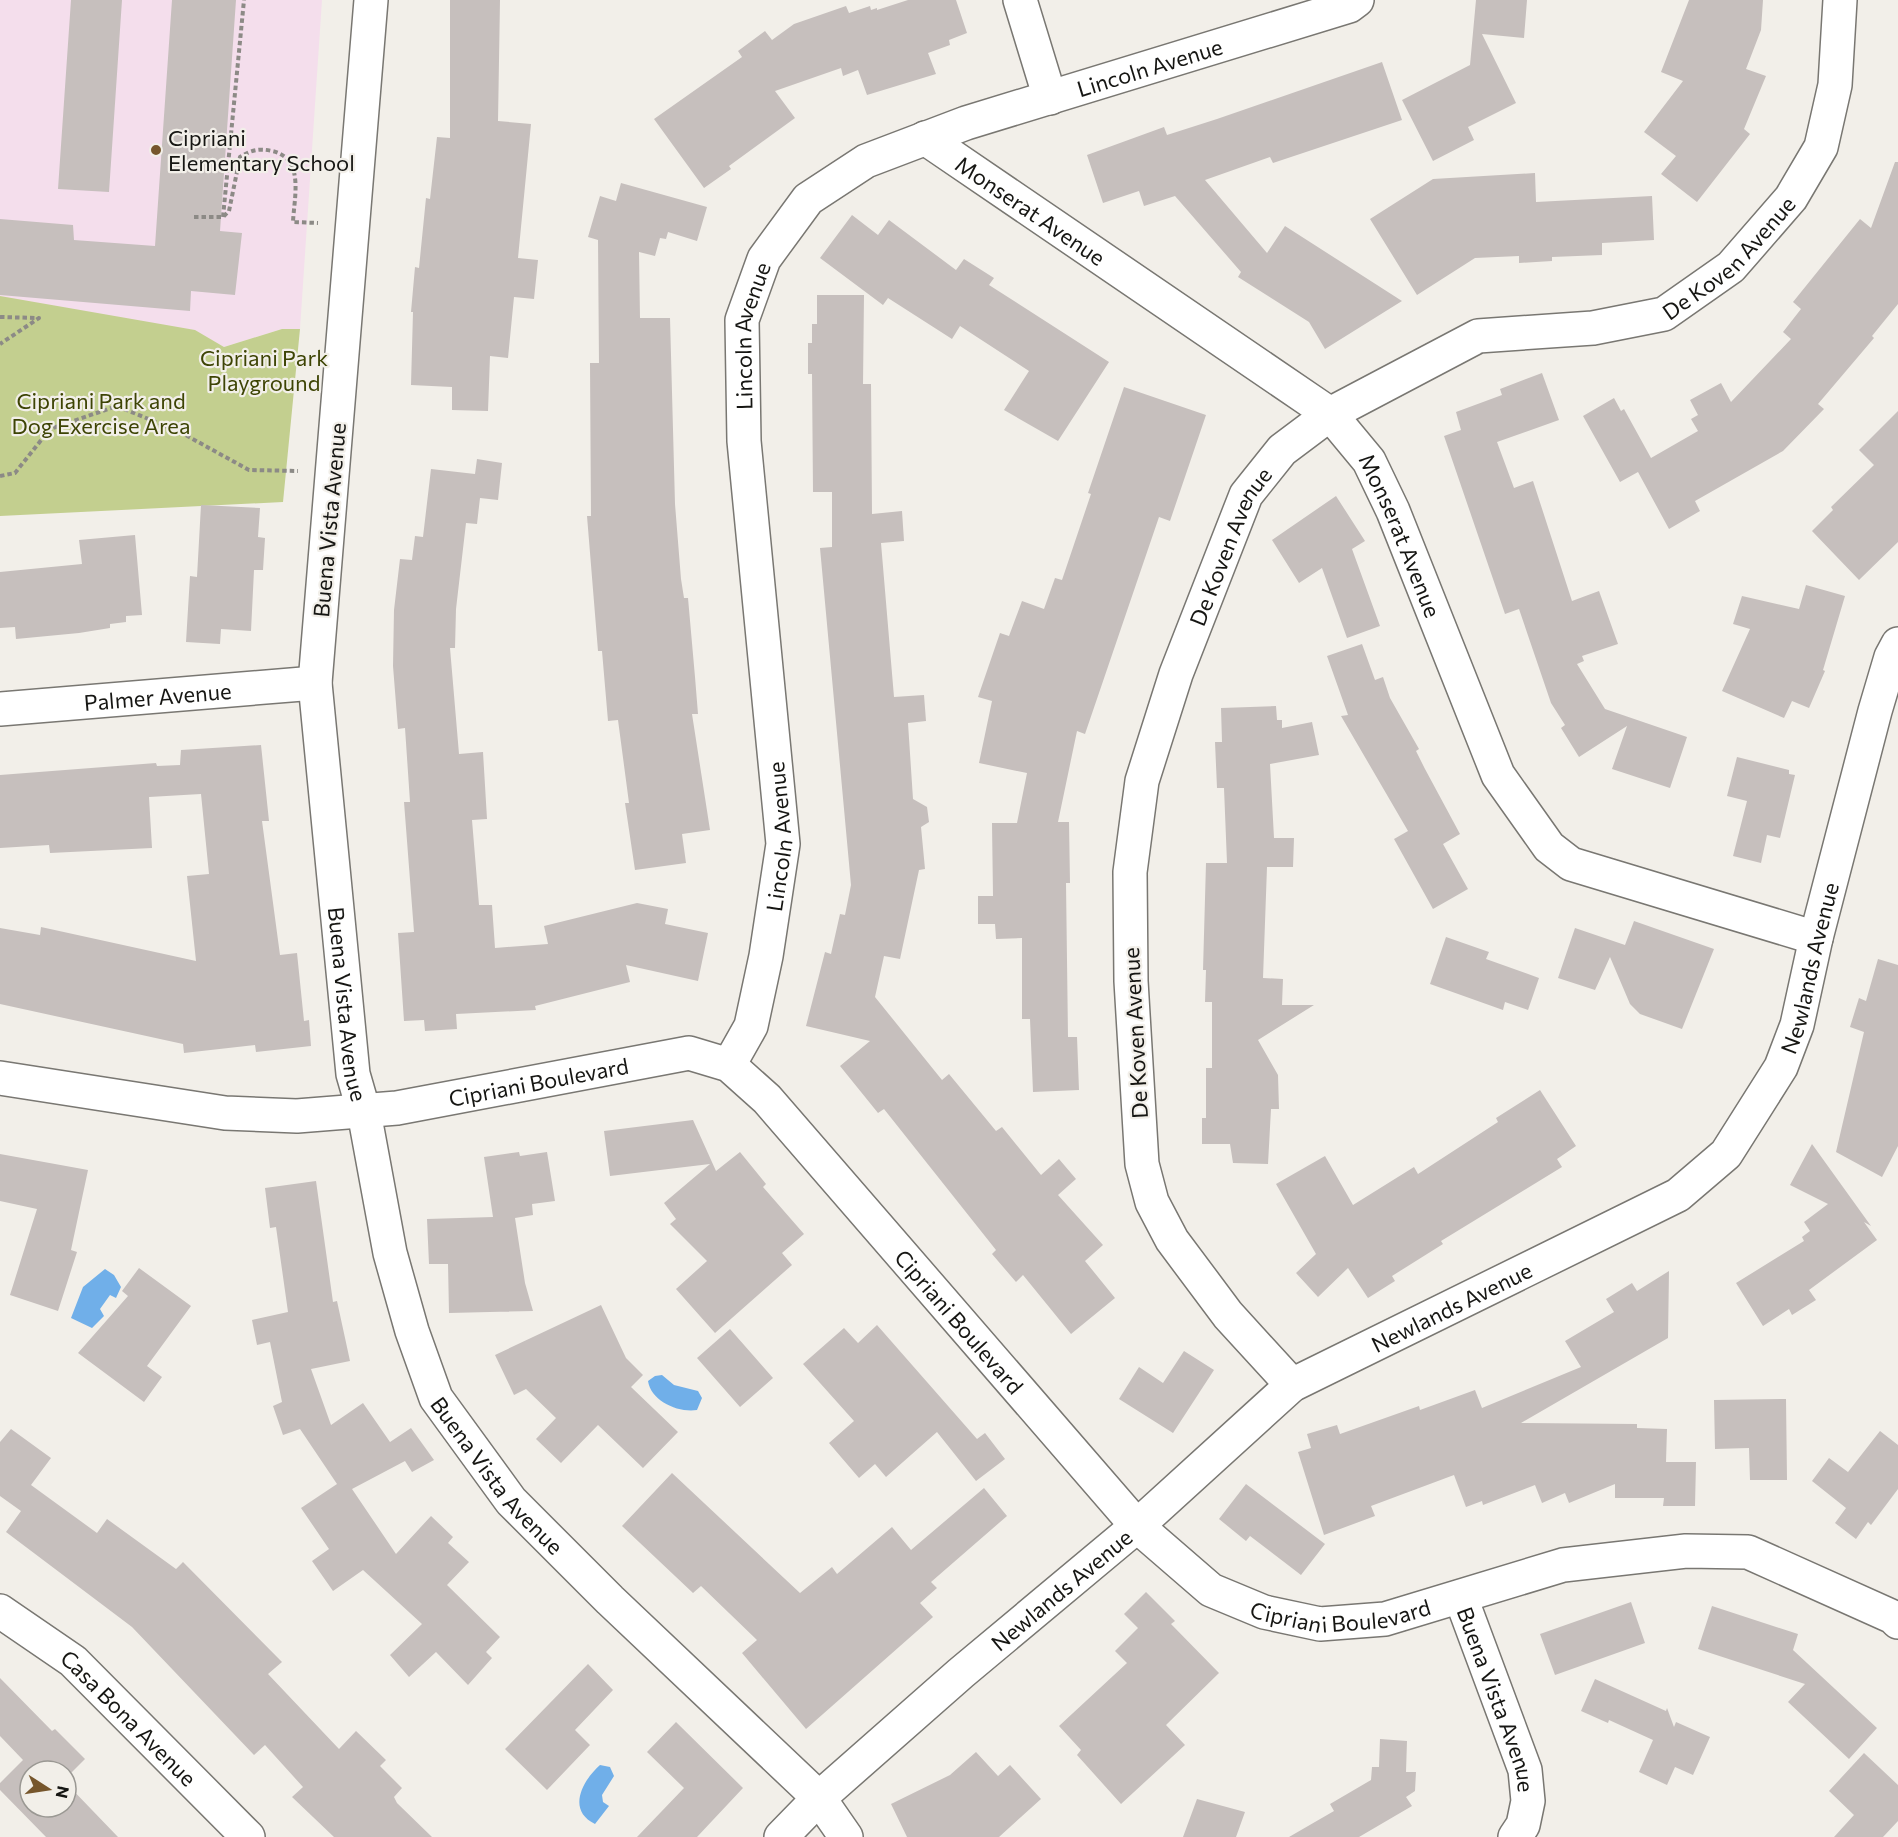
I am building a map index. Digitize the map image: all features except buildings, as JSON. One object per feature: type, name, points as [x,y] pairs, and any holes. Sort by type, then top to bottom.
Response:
[{"type":"street","name":"Buena Vista Avenue","points":[[371,0],[315,683],[353,1074],[364,1112],[390,1253],[412,1331],[436,1398],[511,1501],[610,1600],[819,1798],[846,1837]]},
{"type":"street","points":[[1020,0],[1050,98]]},
{"type":"street","name":"Lincoln Avenue","points":[[729,1065],[751,1026],[766,956],[783,844],[744,441],[742,320],[765,259],[808,199],[866,161],[925,138],[1349,6],[1357,0]]},
{"type":"street","name":"De Koven Avenue","points":[[1292,1385],[1228,1315],[1172,1240],[1152,1202],[1142,1164],[1131,981],[1130,872],[1146,770],[1176,674],[1246,495],[1282,450],[1330,414],[1478,336],[1593,328],[1664,314],[1731,267],[1791,198],[1821,147],[1835,85],[1840,0]]},
{"type":"street","name":"Monserat Avenue","points":[[925,138],[1330,414],[1369,461],[1394,511],[1498,775],[1549,847],[1571,864],[1816,938]]},
{"type":"street","name":"Newlands Avenue","points":[[781,1837],[819,1798],[961,1673],[1137,1526],[1292,1385],[1678,1195],[1726,1154],[1781,1067],[1797,1025],[1816,938],[1875,711],[1891,657],[1898,644]]},
{"type":"street","name":"Palmer Avenue","points":[[0,708],[315,683]]},
{"type":"street","name":"Cipriani Boulevard","points":[[0,1077],[225,1113],[297,1116],[397,1108],[688,1053],[729,1065],[767,1100],[1137,1526],[1211,1590],[1264,1612],[1320,1624],[1385,1619],[1461,1598],[1563,1565],[1686,1551],[1748,1552],[1896,1616]]},
{"type":"street","name":"Buena Vista Avenue","points":[[1461,1598],[1525,1770],[1528,1801],[1523,1825],[1515,1837]]},
{"type":"street","name":"Casa Bona Avenue","points":[[0,1611],[73,1661],[248,1837]]},
{"type":"path","points":[[223,217],[244,0]]},
{"type":"path","points":[[194,217],[223,217],[229,212],[240,157],[252,150],[264,149],[277,152],[292,165],[296,188],[293,222],[318,223]]},
{"type":"path","points":[[0,317],[39,318],[0,344]]},
{"type":"path","points":[[0,476],[15,472],[50,429],[117,406],[180,432],[249,470],[298,471]]},
{"type":"shaded area","name":"Cipriani Elementary School","points":[[0,0],[322,0],[300,329],[282,329],[224,347],[194,330],[0,301]]},
{"type":"green space","name":"Cipriani Park and Dog Exercise Area","points":[[0,296],[195,330],[224,347],[282,329],[300,329],[283,502],[0,516]]},
{"type":"water","points":[[105,1269],[114,1275],[121,1287],[116,1298],[110,1295],[100,1309],[104,1316],[92,1328],[71,1318],[83,1287]]},
{"type":"water","points":[[662,1375],[674,1385],[698,1391],[702,1398],[697,1410],[682,1410],[666,1404],[654,1394],[648,1381],[655,1376]]},
{"type":"water","points":[[600,1765],[610,1767],[614,1776],[602,1795],[603,1802],[609,1806],[595,1824],[586,1818],[579,1803],[583,1787]]},
{"type":"place","name":"Cipriani Elementary School","points":[[156,150]]},
{"type":"park label","name":"Cipriani Park Playground","points":[[264,370]]}]
